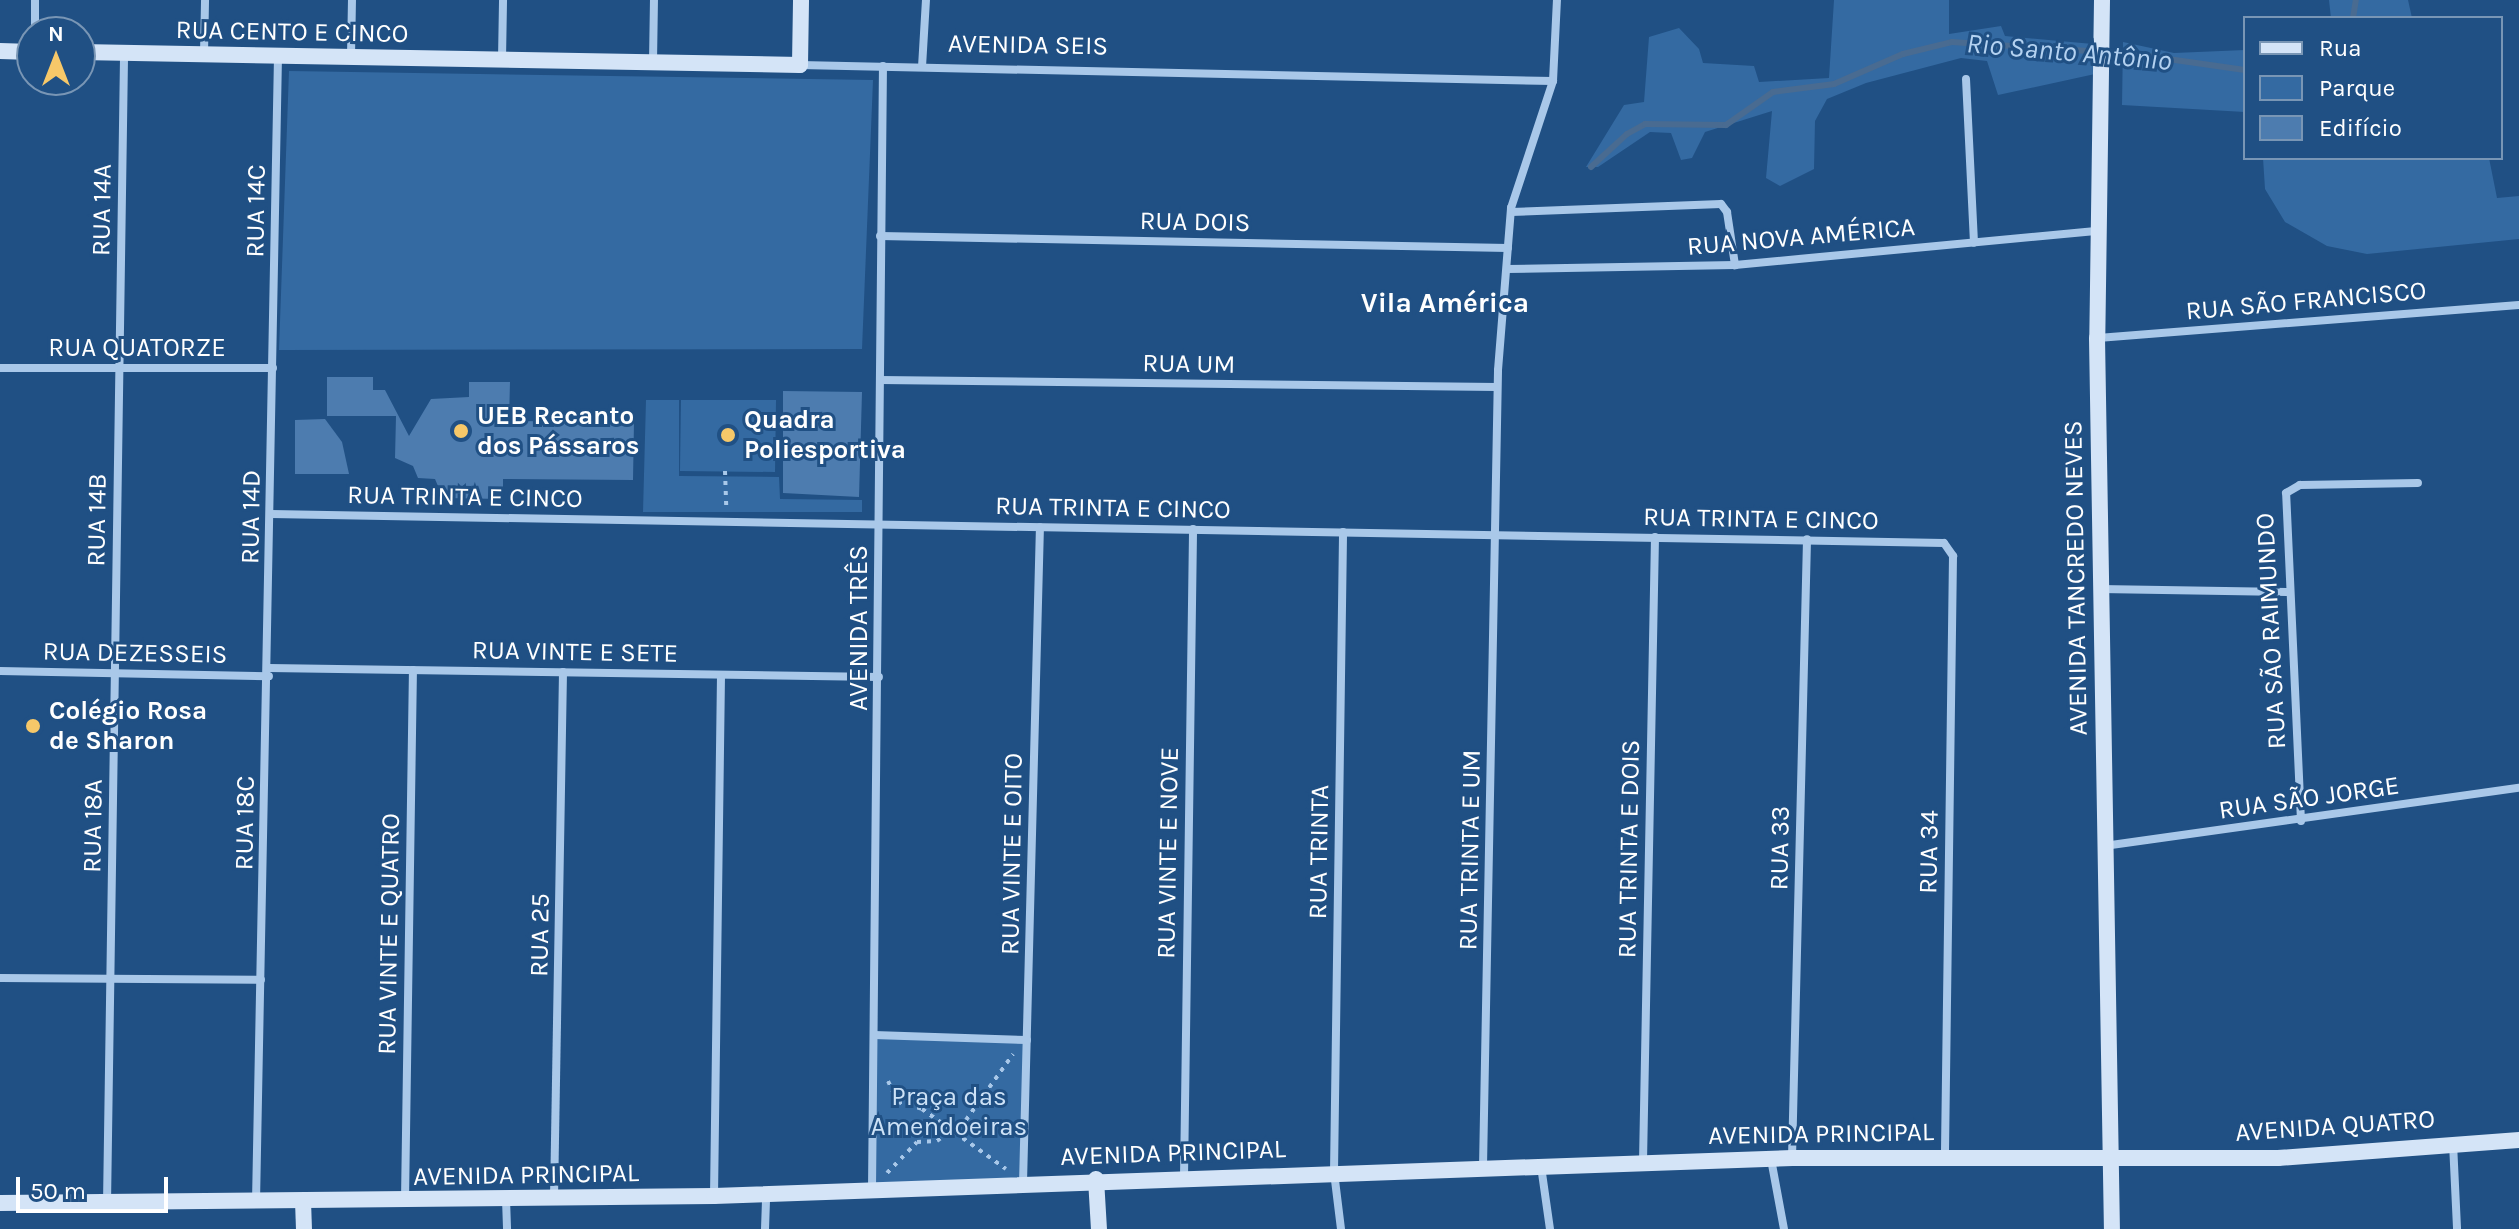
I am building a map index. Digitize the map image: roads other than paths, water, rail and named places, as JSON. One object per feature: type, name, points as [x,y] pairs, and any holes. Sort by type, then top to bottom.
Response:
[{"type":"main road","points":[[800,65],[801,0]]},
{"type":"main road","name":"AVENIDA TANCREDO NEVES","points":[[2102,0],[2097,338],[2107,1156],[2112,1229]]},
{"type":"main road","name":"RUA CENTO E CINCO","points":[[96,52],[502,59]]},
{"type":"main road","name":"AVENIDA SEIS","points":[[502,59],[800,65]]},
{"type":"main road","name":"AVENIDA QUATRO","points":[[2107,1156],[2305,1157],[2453,1142],[2519,1140]]},
{"type":"main road","name":"AVENIDA PRINCIPAL","points":[[0,1203],[714,1196],[1096,1179],[1771,1158],[2107,1156]]},
{"type":"main road","points":[[1096,1179],[1099,1229]]},
{"type":"main road","points":[[303,1201],[304,1229]]},
{"type":"street","points":[[204,54],[205,0]]},
{"type":"street","points":[[351,56],[352,0]]},
{"type":"street","points":[[502,59],[503,0]]},
{"type":"street","points":[[653,62],[654,0]]},
{"type":"street","points":[[922,67],[926,0]]},
{"type":"street","name":"RUA TRINTA E UM","points":[[1483,1167],[1492,847],[1492,534],[1497,387],[1511,212],[1553,81],[1557,0]]},
{"type":"street","name":"RUA 14A","points":[[120,368],[124,53]]},
{"type":"street","name":"RUA 14C","points":[[273,368],[278,55]]},
{"type":"street","name":"AVENIDA SEIS","points":[[800,65],[1553,81]]},
{"type":"street","name":"AVENIDA TRÊS","points":[[872,1189],[883,66]]},
{"type":"street","points":[[1966,79],[1974,243]]},
{"type":"street","points":[[1511,212],[1721,204],[1727,212],[1735,265]]},
{"type":"street","name":"RUA NOVA AMÉRICA","points":[[1507,269],[1735,265],[2098,231]]},
{"type":"street","name":"RUA DOIS","points":[[880,236],[1508,248]]},
{"type":"street","name":"RUA SÃO FRANCISCO","points":[[2097,338],[2519,305]]},
{"type":"street","name":"RUA QUATORZE","points":[[0,368],[273,368]]},
{"type":"street","name":"RUA 14B","points":[[115,673],[120,368]]},
{"type":"street","name":"RUA 14D","points":[[269,672],[273,368]]},
{"type":"street","name":"RUA UM","points":[[880,380],[1497,387]]},
{"type":"street","name":"RUA SÃO RAIMUNDO","points":[[2301,821],[2284,500],[2290,489],[2418,483]]},
{"type":"street","name":"RUA TRINTA E CINCO","points":[[271,514],[1807,539],[1938,542],[1952,550]]},
{"type":"street","name":"RUA VINTE E OITO","points":[[1023,1183],[1040,527]]},
{"type":"street","name":"RUA VINTE E NOVE","points":[[1184,1177],[1193,529]]},
{"type":"street","name":"RUA TRINTA","points":[[1341,1229],[1334,1172],[1343,532]]},
{"type":"street","name":"RUA TRINTA E DOIS","points":[[1643,1162],[1655,537]]},
{"type":"street","name":"RUA 33","points":[[1792,1158],[1807,539]]},
{"type":"street","name":"RUA 34","points":[[1945,1155],[1952,550]]},
{"type":"street","points":[[2100,589],[2287,592]]},
{"type":"street","name":"RUA VINTE E SETE","points":[[269,672],[413,670],[879,677]]},
{"type":"street","name":"RUA VINTE E QUATRO","points":[[405,1200],[413,670]]},
{"type":"street","name":"RUA DEZESSEIS","points":[[0,671],[269,672]]},
{"type":"street","name":"RUA 18C","points":[[256,1202],[269,672]]},
{"type":"street","name":"RUA 25","points":[[554,1198],[563,672]]},
{"type":"street","name":"RUA 18A","points":[[107,1204],[115,673]]},
{"type":"street","points":[[714,1196],[721,675]]},
{"type":"street","name":"RUA SÃO JORGE","points":[[2104,847],[2519,788]]},
{"type":"street","points":[[0,978],[261,980]]},
{"type":"street","points":[[874,1035],[1027,1040]]},
{"type":"street","points":[[2453,1142],[2457,1229]]},
{"type":"street","points":[[1771,1158],[1784,1229]]},
{"type":"street","points":[[1541,1166],[1550,1229]]},
{"type":"street","points":[[765,1229],[766,1194]]},
{"type":"street","points":[[506,1199],[507,1229]]},
{"type":"waterway","name":"Rio Santo Antônio","points":[[2353,16],[2356,0]]},
{"type":"waterway","name":"Rio Santo Antônio","points":[[1591,167],[1627,134],[1645,124],[1726,125],[1773,92],[1834,84],[1903,54],[1952,42],[2133,54],[2243,70]]},
{"type":"place","name":"UEB Recanto dos Pássaros","points":[[461,431]]},
{"type":"place","name":"Quadra Poliesportiva","points":[[728,435]]},
{"type":"place","name":"Colégio Rosa de Sharon","points":[[33,726]]},
{"type":"district","name":"Vila América","points":[[1445,303]]},
{"type":"park label","name":"Praça das Amendoeiras","points":[[949,1112]]}]
